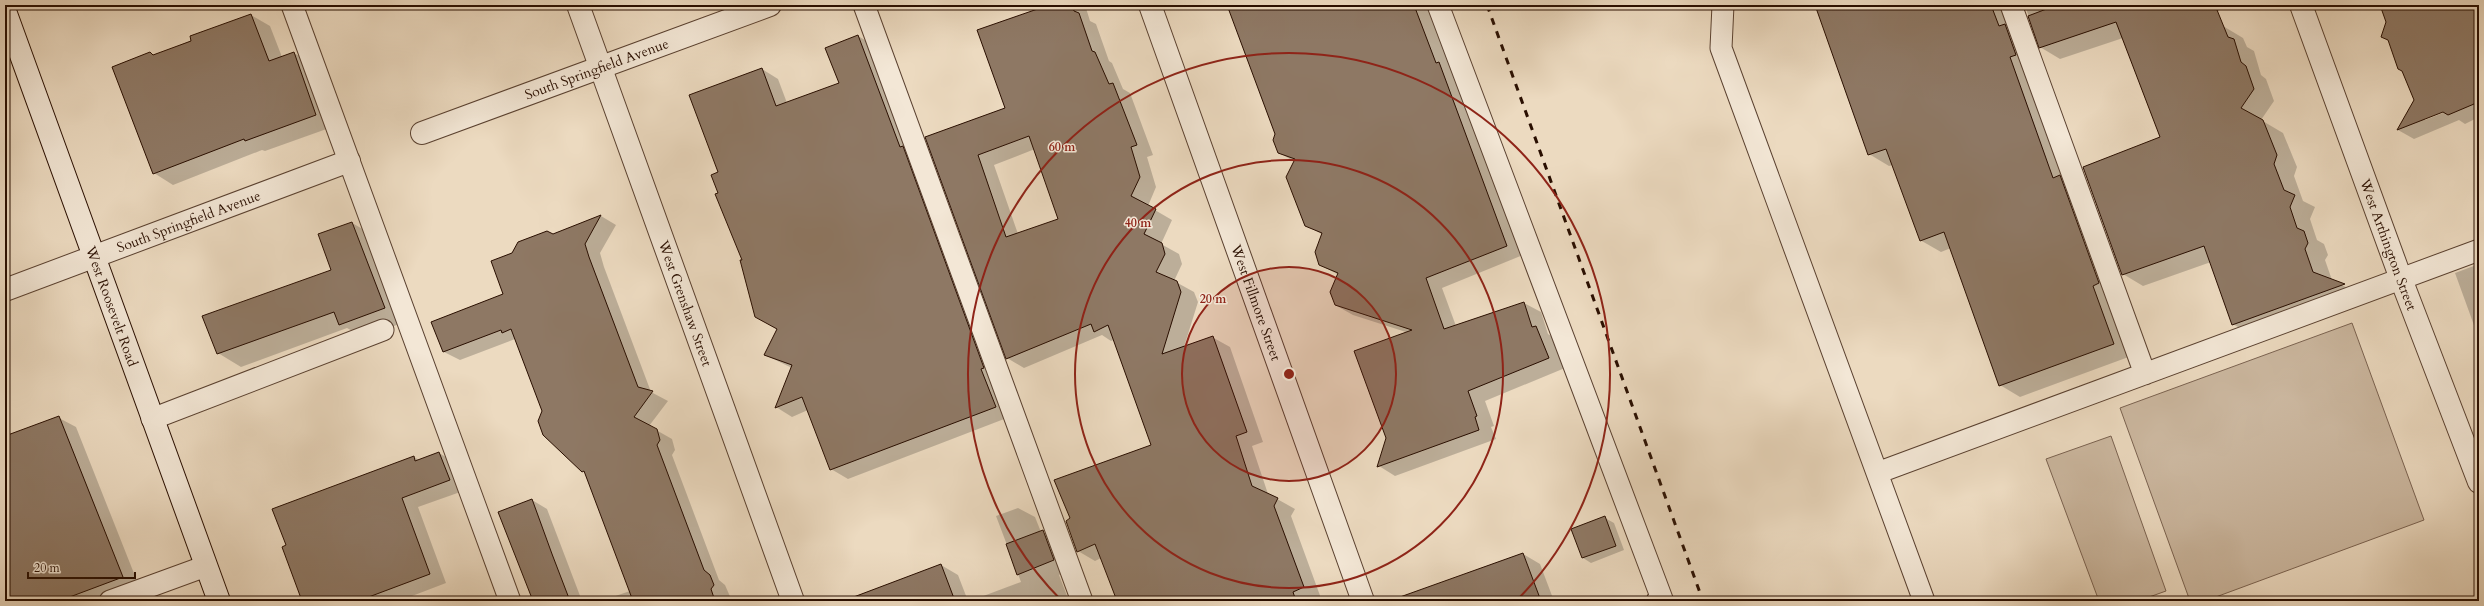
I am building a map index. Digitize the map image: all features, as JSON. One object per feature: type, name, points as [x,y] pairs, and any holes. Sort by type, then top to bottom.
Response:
[{"type":"street","name":"West Grenshaw Street","points":[[578,5],[793,601]]},
{"type":"street","name":"South Springfield Avenue","points":[[422,133],[770,5]]},
{"type":"street","name":"West Fillmore Street","points":[[1150,5],[1363,601]]},
{"type":"street","name":"West Arthington Street","points":[[2301,5],[2401,279],[2479,482]]},
{"type":"street","name":"West Roosevelt Road","points":[[5,11],[219,601]]},
{"type":"street","name":"South Springfield Avenue","points":[[5,290],[349,161]]},
{"type":"lane","points":[[292,5],[510,601]]},
{"type":"lane","points":[[864,5],[1082,601]]},
{"type":"lane","points":[[1438,5],[1662,599],[1657,601]]},
{"type":"lane","points":[[1723,5],[1721,48],[1924,601]]},
{"type":"lane","points":[[2011,5],[2145,374]]},
{"type":"lane","points":[[1877,473],[2479,250]]},
{"type":"lane","points":[[152,419],[383,330]]},
{"type":"lane","points":[[110,601],[206,566]]},
{"type":"shaded area","points":[[2352,323],[2424,520],[2205,601],[2190,601],[2120,408]]},
{"type":"shaded area","points":[[2111,436],[2166,591],[2138,601],[2099,601],[2046,459]]},
{"type":"building","points":[[1049,5],[1072,5],[1074,11],[1079,13],[1092,51],[1095,52],[1109,84],[1113,83],[1137,145],[1131,147],[1140,177],[1131,196],[1156,209],[1144,234],[1162,243],[1165,254],[1156,272],[1177,281],[1181,292],[1162,354],[1213,336],[1247,432],[1236,436],[1252,486],[1278,498],[1274,506],[1304,587],[1293,592],[1296,601],[1117,601],[1095,544],[1077,552],[1066,521],[1070,518],[1054,480],[1151,445],[1108,325],[1094,332],[1091,324],[1006,359],[925,137],[1005,108],[977,30]],"holes":[[[1029,136],[1058,219],[1006,237],[978,155]]]},
{"type":"building","points":[[1227,5],[1414,5],[1436,63],[1439,62],[1507,246],[1426,278],[1444,329],[1524,302],[1532,327],[1536,326],[1549,358],[1468,391],[1477,416],[1475,417],[1479,430],[1377,467],[1386,438],[1354,351],[1412,330],[1335,305],[1330,292],[1338,273],[1319,265],[1315,252],[1322,233],[1305,226],[1286,177],[1295,159],[1278,153],[1273,140],[1275,134]]},
{"type":"building","points":[[1815,5],[1991,5],[1999,26],[2005,24],[2016,55],[2010,57],[2053,178],[2060,175],[2099,283],[2093,286],[2114,344],[1999,386],[1944,232],[1920,241],[1886,149],[1868,155]]},
{"type":"building","points":[[2057,5],[2215,5],[2228,37],[2234,39],[2241,62],[2246,66],[2254,89],[2241,108],[2263,120],[2277,155],[2274,164],[2284,190],[2295,195],[2290,207],[2297,228],[2304,231],[2308,243],[2305,249],[2313,272],[2345,284],[2232,325],[2204,246],[2122,275],[2083,167],[2160,137],[2116,22],[2039,48],[2028,16]]},
{"type":"building","points":[[2380,5],[2479,5],[2479,97],[2474,104],[2448,115],[2443,112],[2397,130],[2414,100],[2402,71],[2398,69],[2388,40],[2381,37],[2386,22]]},
{"type":"building","points":[[251,14],[269,61],[294,52],[316,115],[245,141],[244,139],[153,174],[112,67],[150,52],[153,55],[191,41],[190,36]]},
{"type":"building","points":[[858,35],[900,147],[903,146],[984,368],[981,369],[996,407],[830,470],[802,397],[775,408],[792,365],[764,355],[777,329],[755,317],[740,260],[742,260],[715,194],[718,193],[711,175],[718,172],[689,95],[762,68],[776,106],[839,83],[825,48]]},
{"type":"building","points":[[601,215],[585,244],[638,387],[653,391],[634,417],[657,429],[660,440],[657,445],[704,570],[710,575],[714,585],[711,589],[715,601],[633,601],[584,471],[582,472],[543,435],[538,421],[542,411],[511,329],[502,333],[501,330],[443,352],[431,322],[503,294],[491,261],[512,253],[518,242],[547,231],[553,234]]},
{"type":"building","points":[[352,222],[385,308],[339,325],[334,312],[217,354],[202,316],[331,270],[318,234]]},
{"type":"building","points":[[59,416],[123,577],[59,601],[5,601],[5,436]]},
{"type":"building","points":[[439,452],[450,480],[402,498],[430,574],[358,601],[302,601],[282,547],[286,545],[272,509],[414,456],[415,461]]},
{"type":"building","points":[[532,499],[570,601],[533,601],[498,512]]},
{"type":"building","points":[[1605,516],[1616,546],[1582,558],[1571,529]]},
{"type":"building","points":[[1043,530],[1054,560],[1017,575],[1006,544]]},
{"type":"building","points":[[1523,553],[1541,601],[1400,601],[1400,597]]},
{"type":"building","points":[[941,564],[955,601],[852,601],[851,598]]},
{"type":"railway","points":[[1487,5],[1703,601]]}]
